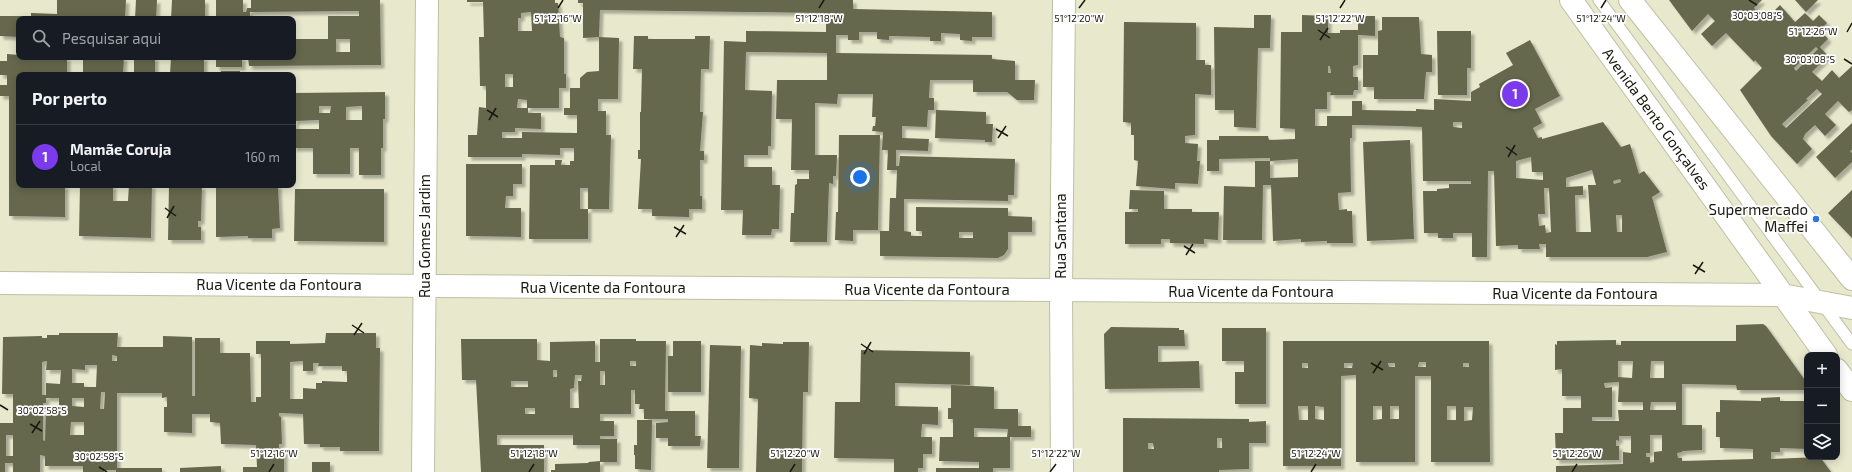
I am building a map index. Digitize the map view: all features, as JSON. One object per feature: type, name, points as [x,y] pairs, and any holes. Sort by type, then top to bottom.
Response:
[{"type":"street","name":"Rua Gomes Jardim","points":[[423,472],[427,0]]},
{"type":"street","name":"Rua Santana","points":[[1062,472],[1061,291],[1064,0]]},
{"type":"street","name":"Avenida Bento Gonçalves","points":[[1571,0],[1824,352]]},
{"type":"street","points":[[1630,0],[1852,279]]},
{"type":"street","name":"Rua Vicente da Fontoura","points":[[0,283],[1782,295],[1852,308]]},
{"type":"street","points":[[1840,374],[1852,390]]},
{"type":"lane","points":[[1599,0],[1852,344]]},
{"type":"building","points":[[57,0],[126,0],[125,16],[31,16],[31,13],[57,14]]},
{"type":"building","points":[[136,0],[157,0],[156,16],[135,16]]},
{"type":"building","points":[[172,0],[205,0],[205,16],[171,16]]},
{"type":"building","points":[[216,0],[243,0],[243,12],[246,12],[247,8],[251,8],[251,0],[380,0],[381,65],[249,66],[248,60],[296,60],[296,39],[328,39],[328,16],[359,16],[359,11],[250,12],[250,16],[216,16]],"holes":[[[336,39],[350,39],[350,52],[336,52]]]},
{"type":"building","points":[[467,0],[555,0],[555,3],[558,3],[560,37],[564,38],[564,74],[566,74],[566,88],[559,88],[559,108],[528,108],[528,113],[541,113],[541,129],[515,128],[515,132],[502,132],[502,138],[522,138],[522,132],[577,133],[577,115],[564,115],[564,108],[570,108],[570,88],[580,88],[580,78],[587,72],[599,71],[599,37],[619,38],[618,99],[598,99],[598,111],[606,111],[606,135],[611,135],[609,209],[588,209],[588,239],[529,239],[530,165],[555,165],[555,160],[562,160],[561,165],[570,165],[570,161],[574,161],[574,148],[560,148],[560,155],[522,154],[522,157],[468,157],[468,135],[477,135],[479,107],[486,108],[486,86],[480,86],[479,37],[484,37],[483,2],[467,2]],"holes":[[[531,12],[532,31],[518,31],[518,18],[521,18],[521,13]],[[505,74],[513,74],[513,87],[505,87]],[[518,99],[527,100],[527,108],[517,108]],[[580,188],[588,188],[588,209],[580,209]]]},
{"type":"building","points":[[578,0],[853,0],[853,9],[992,12],[992,37],[972,37],[972,41],[960,40],[960,34],[941,33],[941,41],[930,41],[930,37],[889,36],[889,40],[877,39],[877,32],[859,32],[859,40],[848,40],[848,35],[836,35],[836,53],[992,55],[992,59],[1015,61],[1015,80],[1035,80],[1034,100],[1017,100],[1007,92],[973,92],[973,80],[930,80],[929,98],[934,98],[934,110],[928,110],[927,127],[902,126],[902,138],[929,139],[928,151],[896,150],[896,166],[899,166],[900,156],[1015,159],[1014,195],[1008,195],[1008,201],[904,199],[904,231],[911,232],[911,236],[922,236],[922,231],[916,231],[916,207],[1008,208],[1008,216],[1032,217],[1032,232],[1008,232],[1008,249],[1004,255],[998,258],[880,256],[880,231],[889,231],[890,198],[896,198],[897,170],[887,170],[888,150],[882,150],[883,132],[872,131],[873,126],[875,126],[876,117],[872,117],[873,94],[838,94],[837,104],[815,103],[815,155],[837,155],[836,176],[833,176],[833,184],[829,183],[827,242],[790,242],[791,213],[794,213],[795,185],[797,184],[797,179],[809,179],[809,170],[791,170],[792,119],[776,119],[777,80],[827,80],[827,53],[746,52],[745,90],[772,91],[771,146],[768,146],[768,155],[744,155],[744,167],[772,167],[772,185],[780,185],[779,229],[772,229],[771,235],[742,235],[743,210],[721,210],[724,41],[746,42],[746,31],[826,32],[826,13],[600,10],[599,37],[583,38],[583,3],[578,3]],"holes":[[[959,232],[973,232],[973,238],[959,238]]]},
{"type":"building","points":[[1669,0],[1762,0],[1754,8],[1765,20],[1780,5],[1795,22],[1805,13],[1813,21],[1819,15],[1827,23],[1820,30],[1828,39],[1820,47],[1828,56],[1812,72],[1822,81],[1832,70],[1839,78],[1852,66],[1852,110],[1849,112],[1838,101],[1825,114],[1836,125],[1825,136],[1815,125],[1805,134],[1803,139],[1812,149],[1797,164],[1771,136],[1740,90],[1762,68],[1755,60],[1754,62],[1726,33],[1712,46],[1701,34],[1715,21],[1708,14],[1692,31]],"holes":[[[1816,47],[1818,49],[1796,71],[1794,68]],[[1817,89],[1822,94],[1786,128],[1782,124],[1808,100],[1806,99]]]},
{"type":"building","points":[[1795,0],[1818,0],[1806,12]]},
{"type":"building","points":[[1254,15],[1271,15],[1270,48],[1258,48],[1256,128],[1234,127],[1234,110],[1215,110],[1214,27],[1254,28]]},
{"type":"building","points":[[1302,15],[1328,16],[1328,33],[1340,33],[1340,30],[1358,30],[1358,16],[1375,16],[1375,36],[1358,35],[1358,65],[1353,66],[1353,77],[1358,77],[1358,90],[1354,90],[1353,95],[1330,95],[1331,92],[1327,92],[1327,109],[1315,109],[1315,126],[1327,126],[1327,116],[1352,116],[1352,101],[1362,101],[1362,110],[1416,111],[1416,109],[1434,110],[1434,99],[1471,101],[1471,92],[1480,87],[1479,84],[1513,65],[1506,53],[1530,40],[1560,96],[1535,109],[1542,123],[1533,128],[1538,138],[1542,137],[1542,139],[1603,122],[1621,147],[1630,144],[1639,174],[1644,171],[1660,192],[1652,197],[1667,252],[1647,257],[1546,257],[1546,244],[1539,244],[1540,249],[1518,249],[1518,245],[1496,246],[1494,171],[1488,171],[1487,257],[1472,257],[1472,233],[1453,233],[1453,238],[1438,238],[1438,233],[1424,233],[1423,191],[1437,191],[1437,189],[1449,188],[1449,184],[1471,184],[1471,181],[1423,181],[1422,127],[1399,126],[1352,125],[1352,138],[1350,138],[1351,192],[1338,193],[1339,210],[1347,209],[1347,211],[1352,211],[1353,243],[1327,243],[1327,241],[1301,242],[1301,239],[1273,241],[1271,185],[1263,185],[1262,240],[1223,240],[1224,186],[1255,187],[1255,161],[1270,161],[1270,158],[1219,159],[1219,171],[1207,171],[1207,140],[1219,140],[1219,136],[1268,136],[1269,140],[1295,139],[1295,129],[1280,128],[1281,32],[1302,32]],"holes":[[[1328,66],[1330,66],[1331,73],[1328,73]],[[1453,122],[1462,122],[1462,128],[1453,127]],[[1531,157],[1532,172],[1543,172],[1543,180],[1516,178],[1516,161]],[[1298,159],[1298,177],[1270,178],[1270,161]],[[1592,170],[1596,185],[1588,185],[1591,232],[1576,232],[1575,195],[1583,195],[1583,186],[1566,187],[1566,178]],[[1620,179],[1621,182],[1614,184],[1613,181]],[[1544,188],[1549,188],[1551,232],[1546,233],[1545,225],[1539,226],[1538,214],[1545,214]],[[1616,215],[1622,215],[1622,232],[1617,232]]]},
{"type":"building","points":[[0,16],[16,16],[16,37],[0,36]]},
{"type":"building","points":[[1382,17],[1419,17],[1421,54],[1432,55],[1432,72],[1426,72],[1424,99],[1374,99],[1374,87],[1363,87],[1363,55],[1378,55],[1378,31],[1382,30]]},
{"type":"building","points":[[1124,22],[1196,23],[1196,60],[1205,60],[1205,65],[1211,65],[1211,95],[1195,94],[1195,135],[1185,136],[1185,143],[1198,144],[1197,161],[1200,161],[1198,184],[1175,183],[1175,189],[1136,186],[1138,161],[1134,160],[1134,135],[1131,135],[1131,123],[1123,122]]},
{"type":"building","points":[[1437,31],[1471,31],[1471,68],[1467,68],[1467,95],[1438,95]]},
{"type":"building","points":[[634,36],[648,36],[648,39],[695,39],[695,36],[710,36],[709,69],[701,69],[700,112],[703,112],[700,151],[704,151],[704,160],[700,160],[700,196],[702,196],[702,209],[689,209],[689,217],[652,216],[652,209],[638,209],[641,159],[638,159],[638,150],[640,150],[642,69],[633,69]]},
{"type":"building","points":[[7,54],[16,55],[16,60],[67,60],[67,72],[16,72],[16,188],[65,188],[65,217],[9,216],[9,96],[0,96],[0,85],[7,85],[7,75],[0,75],[0,61],[7,61]]},
{"type":"building","points":[[83,60],[124,60],[123,72],[83,72]]},
{"type":"building","points":[[134,60],[155,60],[155,72],[134,72]]},
{"type":"building","points":[[171,60],[204,60],[204,72],[170,72]]},
{"type":"building","points":[[216,60],[242,60],[242,67],[216,67]]},
{"type":"building","points":[[221,71],[240,71],[240,72]]},
{"type":"building","points":[[385,92],[383,148],[381,148],[381,175],[359,175],[359,148],[350,148],[350,174],[313,174],[313,148],[296,148],[296,129],[319,129],[319,120],[296,121],[296,93]],"holes":[[[319,106],[331,106],[330,113],[319,113]],[[362,106],[362,120],[346,120],[346,107]]]},
{"type":"building","points":[[936,110],[986,112],[986,124],[993,124],[992,142],[985,142],[985,140],[935,138]]},
{"type":"building","points":[[1852,123],[1852,150],[1850,151],[1852,153],[1852,162],[1835,178],[1816,157]]},
{"type":"building","points":[[839,135],[880,135],[878,230],[853,230],[853,241],[835,240],[836,212],[838,212]]},
{"type":"building","points":[[1410,140],[1414,239],[1367,241],[1363,142]]},
{"type":"building","points":[[466,164],[522,164],[522,184],[513,184],[513,196],[506,196],[505,208],[521,208],[521,237],[466,236]]},
{"type":"building","points":[[80,188],[113,188],[113,201],[128,201],[129,188],[152,188],[151,238],[79,236]]},
{"type":"building","points":[[169,188],[202,188],[201,221],[198,221],[198,227],[201,227],[201,240],[168,240]]},
{"type":"building","points":[[216,188],[278,188],[280,228],[272,229],[272,238],[248,238],[248,236],[216,237]]},
{"type":"building","points":[[295,189],[384,189],[384,242],[294,241]]},
{"type":"building","points":[[1130,190],[1164,191],[1164,209],[1192,209],[1192,212],[1219,212],[1218,240],[1204,239],[1204,244],[1170,243],[1170,239],[1161,239],[1161,244],[1125,244],[1125,212],[1138,212],[1138,209],[1129,209]]},
{"type":"building","points":[[1852,190],[1852,238],[1828,213]]},
{"type":"building","points":[[1763,324],[1766,326],[1804,379],[1804,390],[1737,390],[1736,385],[1682,384],[1682,425],[1702,425],[1702,450],[1682,451],[1677,453],[1678,458],[1682,458],[1682,461],[1753,459],[1753,449],[1720,448],[1720,437],[1716,437],[1716,412],[1720,412],[1720,400],[1761,401],[1761,398],[1780,397],[1780,401],[1804,401],[1804,449],[1780,448],[1780,452],[1771,452],[1771,459],[1804,458],[1804,460],[1822,460],[1831,472],[1556,472],[1556,466],[1623,464],[1623,452],[1631,453],[1631,436],[1619,436],[1619,441],[1616,440],[1616,446],[1619,446],[1619,460],[1556,460],[1555,433],[1563,433],[1563,408],[1581,408],[1581,396],[1562,396],[1562,369],[1555,370],[1555,344],[1557,345],[1557,341],[1616,340],[1616,345],[1621,345],[1621,341],[1736,341],[1736,325]],"holes":[[[1618,361],[1633,361],[1632,378],[1618,377]],[[1651,361],[1664,361],[1664,378],[1650,378]],[[1619,382],[1618,402],[1643,402],[1643,410],[1618,410],[1619,421],[1592,421],[1592,417],[1612,417],[1612,387],[1605,388],[1604,383]],[[1651,402],[1676,402],[1676,410],[1650,410]],[[1650,435],[1662,435],[1662,451],[1654,452],[1654,462],[1650,463],[1650,457],[1646,457],[1646,453],[1650,453]]]},
{"type":"building","points":[[1111,327],[1179,328],[1179,330],[1184,330],[1185,346],[1158,346],[1158,362],[1199,361],[1200,388],[1105,389],[1104,334]]},
{"type":"building","points":[[1222,328],[1266,328],[1266,404],[1235,404],[1235,372],[1244,372],[1244,361],[1222,361]]},
{"type":"building","points":[[59,333],[118,333],[117,347],[163,347],[163,336],[192,337],[192,396],[195,396],[195,338],[220,338],[220,353],[250,353],[251,402],[256,402],[256,397],[261,397],[261,354],[256,354],[256,341],[290,341],[290,344],[325,343],[326,333],[376,333],[376,348],[380,348],[379,451],[340,451],[340,447],[320,447],[320,444],[304,444],[303,414],[279,413],[279,416],[281,417],[282,444],[279,444],[279,450],[284,450],[284,472],[243,472],[243,467],[257,467],[256,445],[221,444],[220,423],[210,422],[210,414],[192,414],[192,433],[164,432],[164,407],[167,407],[167,397],[162,398],[162,393],[117,393],[117,468],[162,468],[162,472],[116,472],[116,470],[104,470],[104,472],[83,472],[83,466],[45,466],[45,456],[40,455],[40,472],[13,472],[13,463],[5,463],[5,472],[0,472],[0,423],[13,423],[13,394],[2,394],[3,337],[42,336],[42,338],[47,338],[47,335],[59,335]],"holes":[[[112,355],[117,356],[117,361],[112,361]],[[47,361],[46,370],[61,370],[60,384],[46,383],[46,395],[42,395],[42,362]],[[303,361],[303,371],[313,371],[313,363],[319,363],[318,366],[342,366],[342,371],[347,371],[347,382],[322,381],[322,383],[316,383],[316,389],[303,388],[303,399],[290,399],[290,362]],[[85,365],[97,365],[96,387],[84,387],[84,383],[72,383],[72,369],[85,370]],[[101,392],[105,392],[104,409],[100,409]],[[46,398],[59,398],[59,407],[46,406],[45,441],[43,440],[43,403],[46,403]],[[72,398],[84,398],[84,407],[72,406]],[[71,422],[84,422],[84,435],[70,435]],[[6,435],[13,435],[13,456],[6,456]]]},
{"type":"building","points":[[461,339],[537,339],[537,360],[550,361],[550,342],[595,341],[595,362],[600,362],[600,339],[666,341],[665,411],[695,411],[695,436],[701,436],[700,446],[668,446],[668,438],[656,438],[656,423],[668,422],[668,419],[644,419],[644,409],[639,409],[640,404],[635,404],[635,390],[631,390],[631,414],[600,414],[600,421],[614,421],[614,436],[600,436],[600,439],[617,439],[617,462],[600,462],[600,472],[551,472],[551,470],[555,470],[555,464],[600,461],[600,445],[573,445],[573,435],[497,435],[497,445],[544,445],[544,472],[481,472],[476,380],[462,380]],"holes":[[[630,361],[636,361],[636,366],[630,366]],[[553,370],[557,370],[557,377],[553,377]],[[600,371],[605,371],[605,385],[600,385]],[[575,375],[582,375],[581,381],[578,381],[579,408],[570,408],[570,389],[574,388]],[[511,381],[528,381],[528,387],[511,387]],[[525,408],[535,408],[535,414],[525,414]]]},
{"type":"building","points":[[673,341],[701,341],[701,392],[668,392],[668,356],[673,356]]},
{"type":"building","points":[[1283,341],[1489,341],[1490,462],[1431,462],[1431,376],[1415,376],[1415,462],[1356,462],[1356,375],[1341,376],[1341,466],[1283,466]],"holes":[[[1419,362],[1426,362],[1426,367],[1418,367]],[[1302,363],[1308,363],[1308,368],[1302,368]],[[1344,363],[1353,363],[1352,368],[1344,368]],[[1388,363],[1395,363],[1395,367],[1389,367]],[[1463,363],[1469,363],[1469,367],[1463,367]],[[1298,406],[1308,406],[1308,420],[1299,420]],[[1315,406],[1324,407],[1324,420],[1315,419]],[[1373,406],[1382,406],[1382,419],[1373,420]],[[1390,406],[1399,406],[1399,419],[1390,419]],[[1447,406],[1456,406],[1456,420],[1447,420]],[[1464,407],[1473,407],[1472,420],[1464,421]]]},
{"type":"building","points":[[783,342],[809,342],[808,392],[803,392],[802,472],[756,472],[758,399],[749,398],[750,345],[762,346],[762,343],[783,344]]},
{"type":"building","points":[[710,345],[741,346],[739,468],[707,468]]},
{"type":"building","points":[[861,350],[970,352],[970,385],[895,383],[895,406],[938,407],[938,425],[922,424],[921,437],[932,437],[932,454],[923,454],[923,468],[918,468],[918,472],[894,472],[894,459],[834,458],[835,402],[860,402]]},
{"type":"building","points":[[951,385],[994,387],[994,409],[1018,409],[1018,426],[1031,426],[1031,437],[1010,437],[1010,468],[993,468],[993,472],[936,472],[936,468],[979,468],[979,462],[939,461],[940,437],[953,437],[953,419],[948,419],[948,408],[951,408]],"holes":[[[974,428],[1008,429],[1007,437],[974,437]]]},
{"type":"building","points":[[1123,418],[1249,419],[1249,422],[1266,421],[1266,443],[1249,443],[1249,469],[1219,470],[1219,472],[1123,472]],"holes":[[[1217,438],[1222,438],[1222,448],[1217,448]],[[1148,443],[1153,443],[1154,449],[1148,449]]]},
{"type":"building","points":[[637,420],[652,420],[651,470],[635,469],[634,445],[637,445]]},
{"type":"building","points":[[312,462],[330,462],[330,472],[312,472]]},
{"type":"building","points":[[221,466],[221,472],[180,472],[180,468]]},
{"type":"place","name":"Mamãe Coruja","points":[[1515,94]]},
{"type":"place","name":"Supermercado Maffei","points":[[1816,219]]}]
